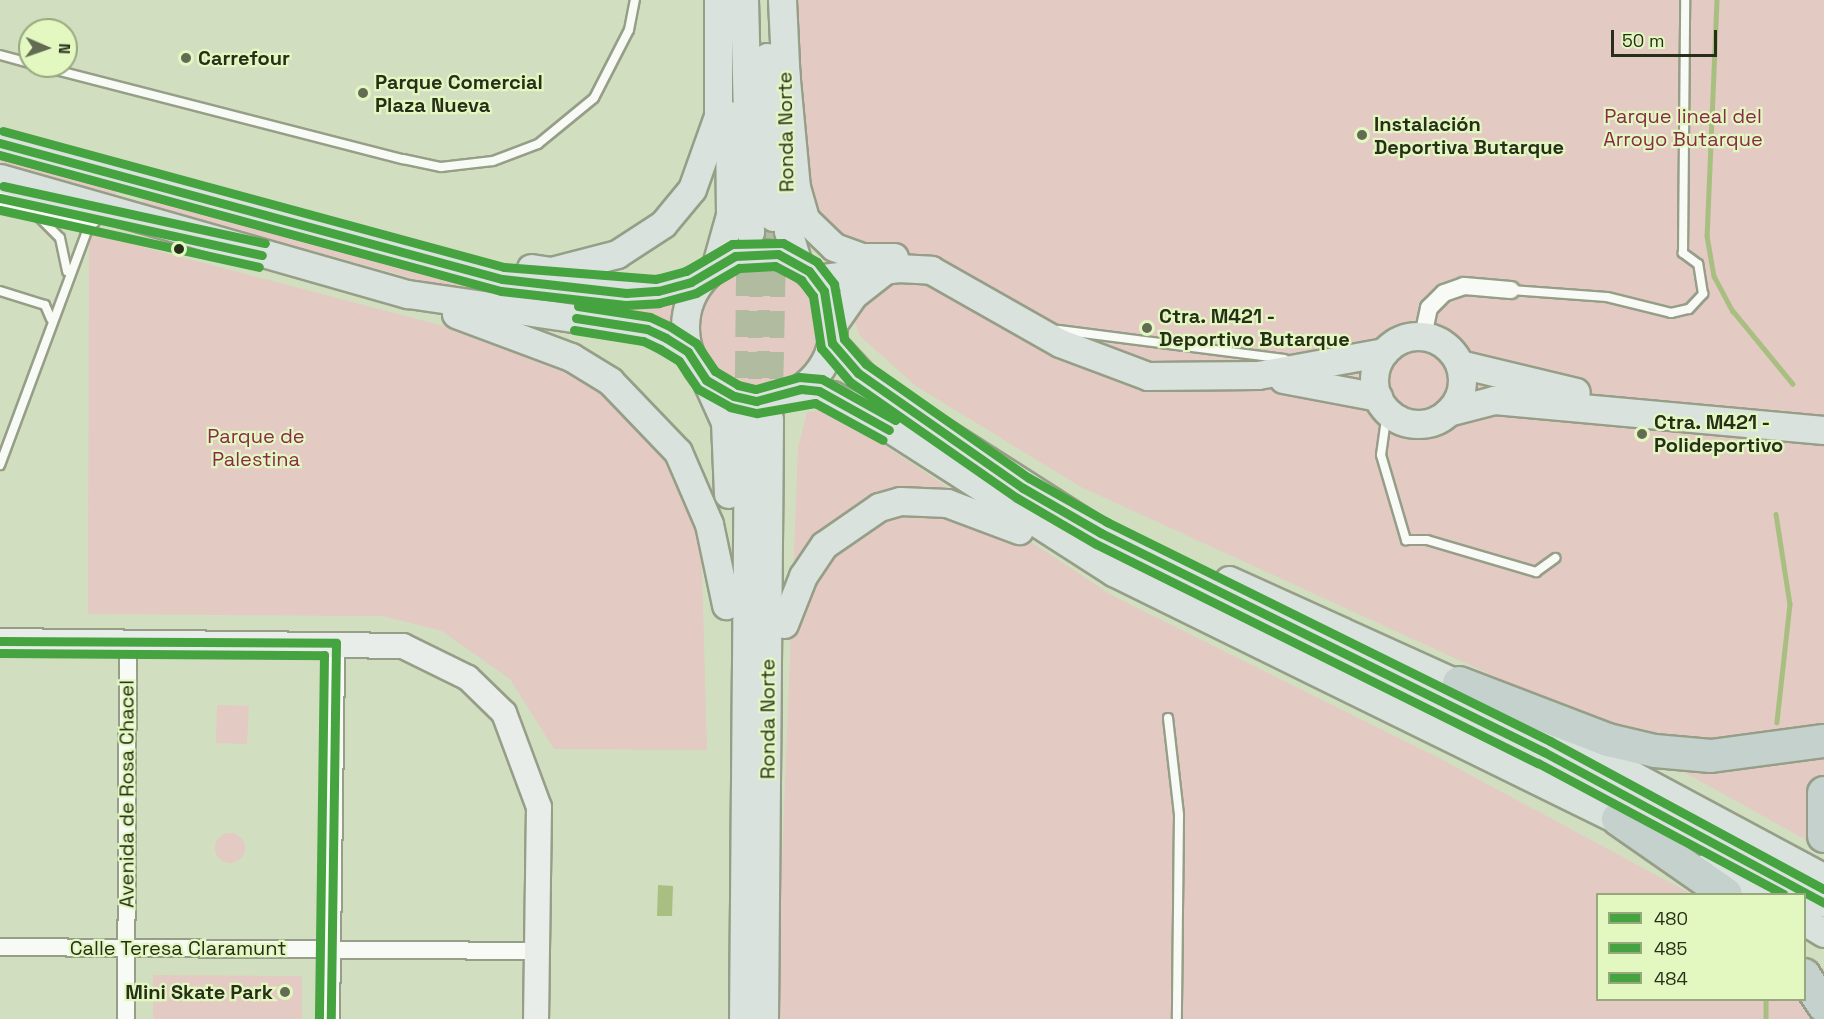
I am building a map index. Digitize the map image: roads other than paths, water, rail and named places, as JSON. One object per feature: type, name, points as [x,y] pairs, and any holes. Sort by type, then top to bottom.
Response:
[{"type":"highway","points":[[1459,683],[1599,737],[1655,751],[1711,756],[1824,741]]},
{"type":"highway","points":[[1824,793],[1824,836]]},
{"type":"highway","points":[[1618,819],[1725,893]]},
{"type":"highway","points":[[1806,978],[1824,1006]]},
{"type":"main road","points":[[422,259],[551,271],[617,254],[663,224],[692,189],[710,148],[720,73],[718,0]]},
{"type":"main road","points":[[724,0],[730,215],[711,269],[684,318],[688,352],[719,403],[728,443],[726,604],[734,720],[743,756]]},
{"type":"main road","name":"Ronda Norte","points":[[744,0],[761,231],[765,0]]},
{"type":"main road","name":"Ronda Norte","points":[[782,0],[786,69],[788,231],[807,271]]},
{"type":"main road","points":[[786,69],[798,202],[818,236],[848,254],[919,260],[1031,325],[1103,363],[1148,376],[1258,375],[1326,365],[1384,351],[1405,338],[1423,336],[1450,349],[1460,364],[1459,398],[1448,412]]},
{"type":"main road","points":[[0,143],[502,279],[627,293],[677,288],[711,269],[756,252],[807,271],[876,275],[943,273]]},
{"type":"main road","points":[[0,178],[183,228],[209,242]]},
{"type":"main road","points":[[91,220],[209,242],[408,294],[529,337],[610,381],[678,452],[709,524],[726,604]]},
{"type":"main road","points":[[807,271],[833,333],[874,388],[1101,533],[1544,752],[1805,893]]},
{"type":"main road","points":[[767,795],[777,745],[784,624],[785,442],[800,390],[825,361],[833,333],[876,275]]},
{"type":"main road","points":[[408,294],[647,329],[688,352]]},
{"type":"main road","points":[[1382,405],[1376,366],[1384,351]]},
{"type":"main road","points":[[1460,364],[1582,393],[1824,421]]},
{"type":"main road","points":[[1258,375],[1382,405],[1423,423],[1448,412],[1494,400],[1824,430]]},
{"type":"main road","points":[[706,380],[728,394],[756,401],[800,390],[832,395],[861,410],[1113,572]]},
{"type":"main road","name":"Ronda Norte","points":[[743,1019],[743,756],[759,419],[767,795],[764,1019]]},
{"type":"main road","points":[[784,624],[803,576],[824,545],[853,521],[900,501],[971,510],[1113,572],[1618,819],[1755,893]]},
{"type":"main road","points":[[1101,533],[1241,584],[1459,683],[1824,878]]},
{"type":"main road","points":[[1806,893],[1824,903]]},
{"type":"main road","points":[[1806,922],[1824,933]]},
{"type":"street","points":[[0,198],[91,220]]},
{"type":"street","points":[[1423,336],[1430,308],[1444,292],[1464,286],[1511,290]]},
{"type":"street","points":[[0,641],[336,643],[403,646],[468,678],[504,713],[539,807],[536,1019]]},
{"type":"street","name":"Avenida de Rosa Chacel","points":[[126,1019],[128,642]]},
{"type":"street","points":[[331,1019],[336,643]]},
{"type":"street","name":"Calle Teresa Claramunt","points":[[0,947],[537,951]]},
{"type":"lane","points":[[78,76],[403,159],[441,166],[493,161],[538,144],[594,98],[629,30],[635,0]]},
{"type":"lane","points":[[1511,290],[1607,297],[1671,313],[1689,309],[1703,294],[1698,264],[1683,253],[1685,0]]},
{"type":"lane","points":[[0,56],[18,60]]},
{"type":"lane","points":[[27,205],[60,238],[67,273]]},
{"type":"lane","points":[[0,465],[67,273],[91,220]]},
{"type":"lane","points":[[0,291],[45,305],[51,319]]},
{"type":"lane","points":[[1031,325],[1326,365]]},
{"type":"lane","points":[[1382,405],[1381,454],[1406,540],[1427,540],[1536,572],[1555,558]]},
{"type":"lane","points":[[1168,718],[1179,814],[1177,1019]]},
{"type":"waterway","points":[[1717,0],[1707,236],[1714,276],[1733,311],[1793,384]]},
{"type":"waterway","points":[[1776,514],[1790,604],[1777,722]]},
{"type":"waterway","points":[[1766,1001],[1766,1019]]},
{"type":"tunnel","points":[[769,419],[773,230]]},
{"type":"tunnel","points":[[748,419],[750,232]]},
{"type":"place","name":"Carrefour","points":[[186,58]]},
{"type":"place","name":"Parque Comercial Plaza Nueva","points":[[363,93]]},
{"type":"place","name":"Instalación Deportiva Butarque","points":[[1362,135]]},
{"type":"place","name":"Ctra. M421 - Deportivo Butarque","points":[[1147,328]]},
{"type":"place","name":"Ctra. M421 - Polideportivo","points":[[1642,434]]},
{"type":"place","name":"Mini Skate Park","points":[[285,992]]},
{"type":"park label","name":"Parque lineal del Arroyo Butarque","points":[[1683,128]]},
{"type":"park label","name":"Parque de Palestina","points":[[256,448]]}]
